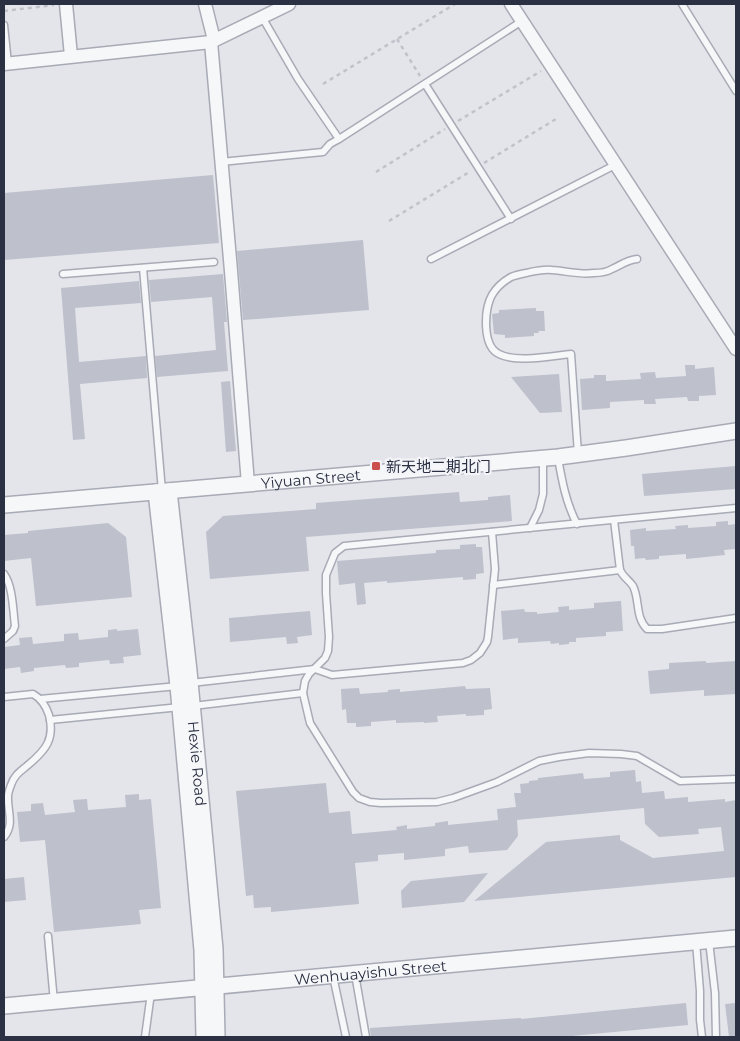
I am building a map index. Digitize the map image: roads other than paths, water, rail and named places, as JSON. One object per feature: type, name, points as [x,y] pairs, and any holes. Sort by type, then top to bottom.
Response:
[{"type":"street","points":[[61,4],[71,56]]},
{"type":"street","points":[[205,4],[212,41],[248,484]]},
{"type":"street","points":[[6,64],[212,41],[289,4]]},
{"type":"street","points":[[511,4],[736,350]]},
{"type":"street","name":"Yiyuan Street","points":[[4,506],[550,457],[626,448],[736,430]]},
{"type":"street","name":"Hexie Road","points":[[162,491],[184,684],[202,950],[210,987],[217,1037]]},
{"type":"street","name":"Wenhuayishu Street","points":[[4,1006],[736,938]]},
{"type":"street","name":"Hexie Road","points":[[204,1037],[210,987]]},
{"type":"lane","points":[[682,4],[736,91]]},
{"type":"lane","points":[[262,17],[298,79],[339,139]]},
{"type":"lane","points":[[221,162],[322,152],[330,144],[522,22]]},
{"type":"lane","points":[[4,25],[6,64]]},
{"type":"lane","points":[[424,84],[511,218]]},
{"type":"lane","points":[[431,259],[615,166]]},
{"type":"lane","points":[[578,454],[570,354],[522,359],[510,358],[494,352],[486,330],[489,301],[495,291],[512,276],[541,270],[593,274],[610,270],[631,259],[636,259]]},
{"type":"lane","points":[[63,274],[214,262]]},
{"type":"lane","points":[[143,268],[162,491]]},
{"type":"lane","points":[[550,457],[577,524]]},
{"type":"lane","points":[[530,528],[539,510],[550,457]]},
{"type":"lane","points":[[736,508],[344,546],[336,552],[328,569],[326,581],[328,651],[325,658],[309,674],[305,681],[303,693],[310,723],[353,792],[359,798],[370,802],[437,802],[497,782],[539,761],[589,754],[637,756],[680,781],[736,779]]},
{"type":"lane","points":[[614,520],[620,570],[634,588],[639,616],[647,629],[662,629],[736,618]]},
{"type":"lane","points":[[40,699],[315,669],[332,675],[463,663],[480,653],[487,642],[495,569],[492,532]]},
{"type":"lane","points":[[493,585],[620,570]]},
{"type":"lane","points":[[4,574],[10,588],[15,626],[13,631],[4,639]]},
{"type":"lane","points":[[50,720],[186,707],[303,693]]},
{"type":"lane","points":[[4,697],[33,694],[44,702],[51,730],[46,748],[20,771],[10,787],[8,796],[10,823],[8,832],[4,837]]},
{"type":"lane","points":[[48,936],[54,1002]]},
{"type":"lane","points":[[702,1037],[700,991],[703,941]]},
{"type":"lane","points":[[703,941],[715,993],[716,1037]]},
{"type":"lane","points":[[355,974],[366,1037]]},
{"type":"lane","points":[[333,976],[346,1037]]},
{"type":"lane","points":[[145,1037],[151,993]]},
{"type":"place","name":"新天地二期北门","points":[[376,466]]}]
